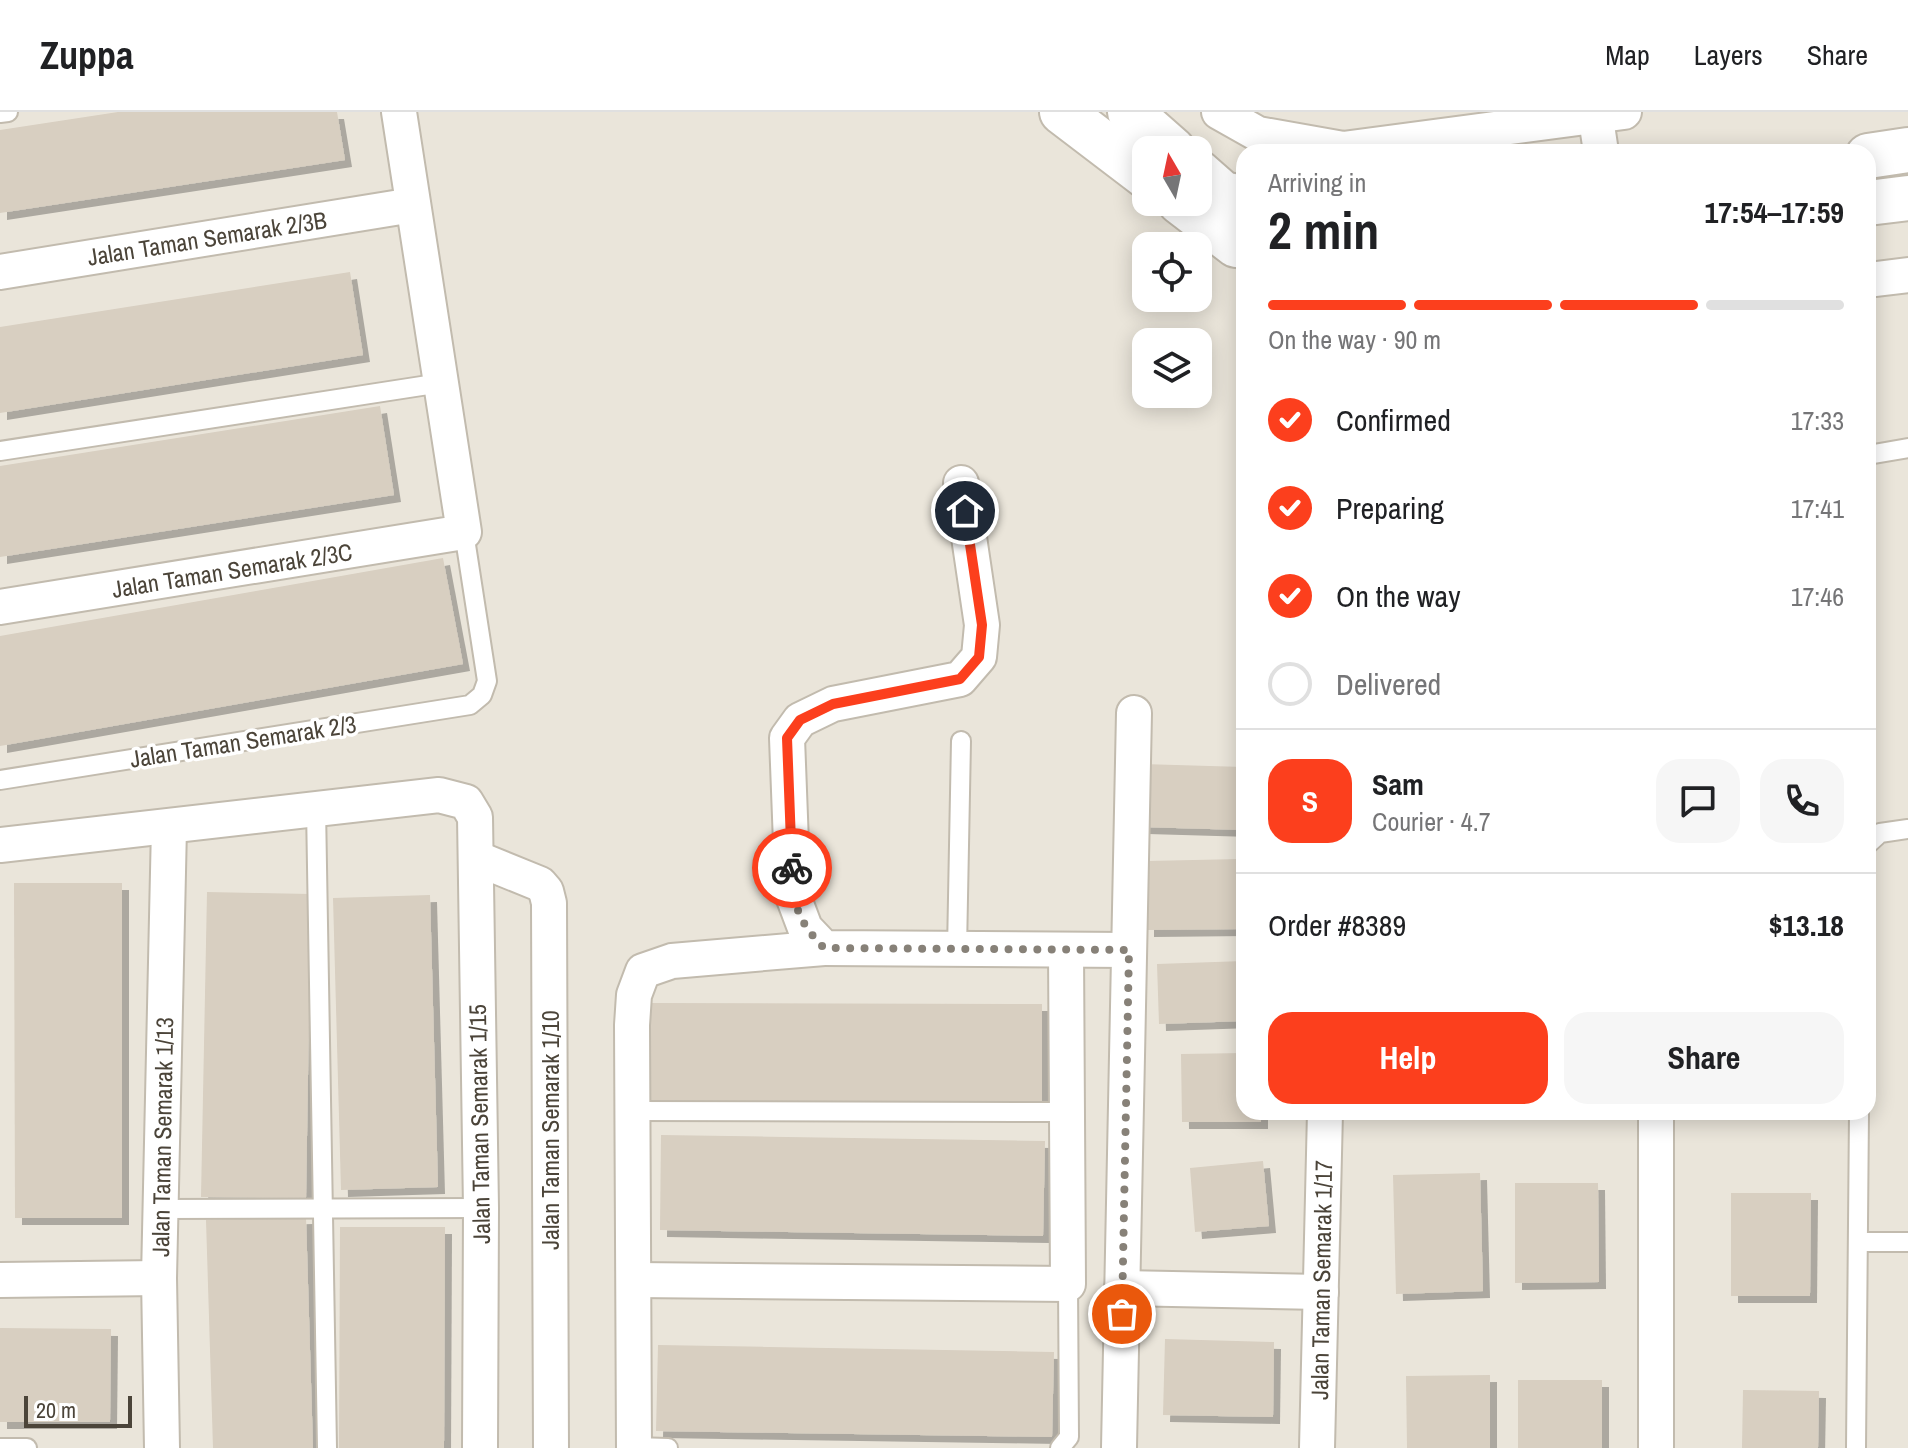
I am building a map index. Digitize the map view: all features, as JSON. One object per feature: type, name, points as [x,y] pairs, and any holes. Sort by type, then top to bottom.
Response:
[{"type":"street","points":[[399,112],[464,532]]},
{"type":"street","points":[[1062,112],[1132,165]]},
{"type":"street","points":[[1130,112],[1157,136]]},
{"type":"street","points":[[1219,112],[1258,134],[1315,144]]},
{"type":"street","points":[[1379,144],[1605,113],[1602,144]]},
{"type":"street","points":[[1876,155],[1908,150]]},
{"type":"street","points":[[1212,184],[1223,194],[1236,196]]},
{"type":"street","points":[[1876,202],[1908,198]]},
{"type":"street","name":"Jalan Taman Semarak 2/3B","points":[[0,272],[413,205]]},
{"type":"street","points":[[1198,216],[1236,245]]},
{"type":"street","points":[[1876,279],[1908,275]]},
{"type":"street","points":[[824,948],[805,928],[793,896],[787,738],[800,720],[833,704],[960,679],[979,657],[982,625],[961,483]]},
{"type":"street","name":"Jalan Taman Semarak 2/3C","points":[[0,607],[464,532]]},
{"type":"street","points":[[1119,1448],[1134,713]]},
{"type":"street","name":"Jalan Taman Semarak 1/15","points":[[316,808],[439,795],[466,802],[475,817],[481,1208],[480,1448]]},
{"type":"street","points":[[0,845],[316,808]]},
{"type":"street","name":"Jalan Taman Semarak 1/13","points":[[162,1448],[159,1278],[169,827]]},
{"type":"street","name":"Jalan Taman Semarak 1/10","points":[[476,858],[540,884],[546,891],[549,903],[551,1448]]},
{"type":"street","points":[[634,1448],[632,1025],[634,995],[643,971],[672,961],[824,948],[1129,950]]},
{"type":"street","points":[[635,1280],[1068,1284],[1066,950]]},
{"type":"street","name":"Jalan Taman Semarak 1/17","points":[[1317,1448],[1325,1120]]},
{"type":"street","points":[[1656,1120],[1656,1448]]},
{"type":"street","points":[[0,1280],[159,1278]]},
{"type":"street","points":[[1122,1288],[1321,1292]]},
{"type":"lane","points":[[0,113],[8,112]]},
{"type":"lane","points":[[0,451],[441,383]]},
{"type":"lane","points":[[1876,454],[1908,448]]},
{"type":"lane","name":"Jalan Taman Semarak 2/3","points":[[0,780],[470,705],[482,695],[487,681],[464,532]]},
{"type":"lane","points":[[957,950],[961,741]]},
{"type":"lane","points":[[316,808],[327,1448]]},
{"type":"lane","points":[[1876,837],[1880,833],[1908,829]]},
{"type":"lane","points":[[632,1111],[1068,1112]]},
{"type":"lane","points":[[1856,1448],[1859,1120]]},
{"type":"lane","points":[[160,1209],[481,1208]]},
{"type":"lane","points":[[1859,1242],[1908,1242]]},
{"type":"lane","points":[[1060,1448],[1069,1437],[1068,1284]]},
{"type":"lane","points":[[0,1448],[27,1448]]},
{"type":"lane","points":[[634,1448],[668,1448]]},
{"type":"shaded area","points":[[0,112],[1908,112],[1908,1448],[0,1448]]},
{"type":"building","points":[[118,112],[337,112],[345,160],[0,213],[0,130]]},
{"type":"building","points":[[350,272],[363,355],[0,413],[0,327]]},
{"type":"building","points":[[380,406],[394,495],[0,557],[0,466]]},
{"type":"building","points":[[443,558],[463,664],[0,746],[0,636]]},
{"type":"building","points":[[1142,764],[1236,767],[1236,830],[1141,827]]},
{"type":"building","points":[[1236,859],[1236,929],[1147,930],[1147,861]]},
{"type":"building","points":[[14,883],[122,883],[122,1218],[15,1218]]},
{"type":"building","points":[[207,892],[311,894],[306,1198],[201,1197]]},
{"type":"building","points":[[430,895],[438,1187],[341,1190],[333,898]]},
{"type":"building","points":[[1236,961],[1236,1021],[1159,1024],[1157,964]]},
{"type":"building","points":[[648,1003],[1042,1004],[1042,1104],[647,1104]]},
{"type":"building","points":[[1236,1053],[1236,1120],[1261,1122],[1182,1122],[1181,1054]]},
{"type":"building","points":[[661,1135],[1045,1141],[1043,1236],[660,1230]]},
{"type":"building","points":[[1263,1161],[1269,1226],[1195,1232],[1190,1168]]},
{"type":"building","points":[[1480,1173],[1483,1291],[1396,1294],[1393,1175]]},
{"type":"building","points":[[1515,1183],[1598,1183],[1599,1282],[1515,1283]]},
{"type":"building","points":[[1731,1193],[1811,1193],[1810,1296],[1731,1296]]},
{"type":"building","points":[[306,1217],[313,1448],[213,1448],[206,1220]]},
{"type":"building","points":[[340,1227],[445,1227],[444,1448],[339,1448]]},
{"type":"building","points":[[0,1328],[111,1329],[110,1422],[0,1422]]},
{"type":"building","points":[[1165,1339],[1274,1342],[1273,1417],[1163,1415]]},
{"type":"building","points":[[658,1345],[1054,1352],[1052,1437],[656,1431]]},
{"type":"building","points":[[1490,1375],[1490,1448],[1407,1448],[1406,1376]]},
{"type":"building","points":[[1518,1380],[1602,1380],[1602,1448],[1518,1448]]},
{"type":"building","points":[[1743,1390],[1819,1391],[1818,1448],[1742,1448]]},
{"type":"way so far","points":[[792,868],[793,896],[805,928],[824,948],[1129,950],[1122,1314]]},
{"type":"route","points":[[792,868],[787,738],[800,720],[833,704],[960,679],[979,657],[982,625],[965,511]]}]
